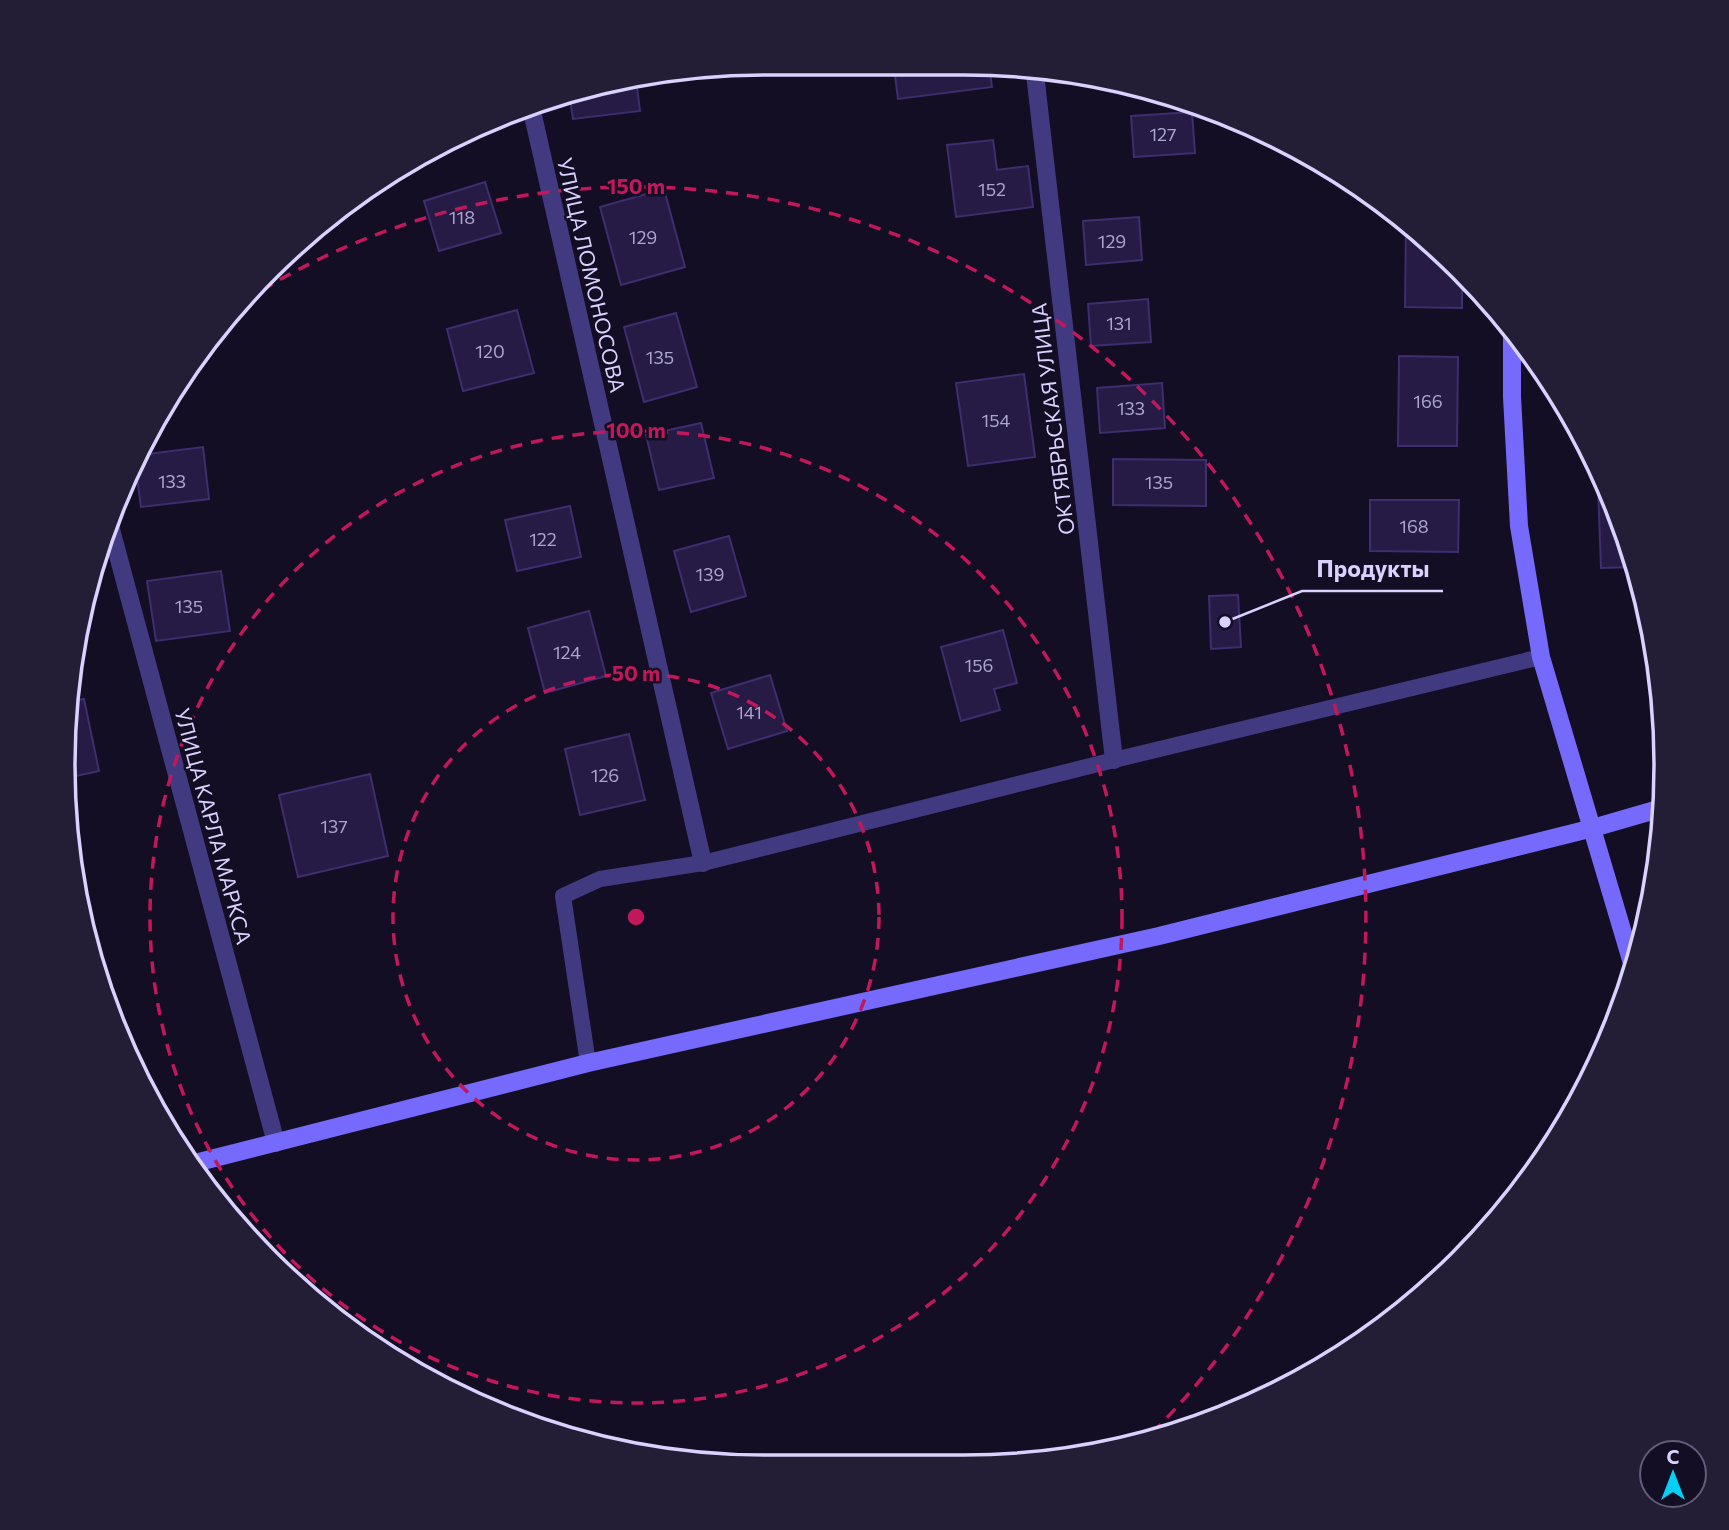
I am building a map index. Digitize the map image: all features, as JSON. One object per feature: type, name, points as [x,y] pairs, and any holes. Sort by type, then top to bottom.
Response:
[{"type":"main road","points":[[1512,346],[1518,526],[1541,657],[1628,950]]},
{"type":"main road","points":[[201,1162],[588,1063],[1159,936],[1652,811]]},
{"type":"street","name":"ОКТЯБРЬСКАЯ УЛИЦА","points":[[1036,79],[1114,760]]},
{"type":"street","name":"УЛИЦА ЛОМОНОСОВА","points":[[533,116],[703,863]]},
{"type":"street","name":"УЛИЦА КАРЛА МАРКСА","points":[[114,539],[276,1143]]},
{"type":"lane","points":[[588,1063],[563,896],[600,879],[703,863],[1541,657]]},
{"type":"building","points":[[895,75],[991,76],[992,87],[898,99]]},
{"type":"building","points":[[637,88],[640,111],[573,119],[571,104]]},
{"type":"building","points":[[1187,112],[1192,114],[1195,153],[1134,157],[1131,116]]},
{"type":"building","points":[[993,140],[997,170],[1028,166],[1033,207],[956,217],[947,145]]},
{"type":"building","points":[[485,182],[501,233],[439,251],[424,201]]},
{"type":"building","points":[[664,189],[685,267],[621,285],[600,207]]},
{"type":"building","points":[[1139,217],[1142,260],[1086,265],[1083,221]]},
{"type":"building","points":[[1406,235],[1462,288],[1462,308],[1405,307]]},
{"type":"building","points":[[1148,299],[1151,342],[1091,346],[1088,304]]},
{"type":"building","points":[[517,310],[534,373],[463,391],[447,329]]},
{"type":"building","points":[[676,313],[697,387],[644,402],[624,327]]},
{"type":"building","points":[[1399,356],[1458,357],[1457,446],[1398,446]]},
{"type":"building","points":[[1024,374],[1035,457],[968,466],[956,383]]},
{"type":"building","points":[[1162,383],[1165,428],[1100,433],[1097,388]]},
{"type":"building","points":[[701,423],[714,478],[659,490],[646,435]]},
{"type":"building","points":[[203,447],[209,499],[141,507],[137,480],[149,454]]},
{"type":"building","points":[[1113,459],[1206,460],[1206,506],[1113,505]]},
{"type":"building","points":[[1598,495],[1624,567],[1601,568]]},
{"type":"building","points":[[1370,500],[1459,500],[1458,552],[1370,551]]},
{"type":"building","points":[[570,506],[581,557],[517,571],[505,520]]},
{"type":"building","points":[[729,536],[746,596],[691,612],[674,551]]},
{"type":"building","points":[[221,571],[230,631],[156,641],[147,581]]},
{"type":"building","points":[[1238,595],[1241,647],[1211,649],[1209,596]]},
{"type":"building","points":[[589,611],[606,676],[545,693],[528,628]]},
{"type":"building","points":[[1003,630],[1017,683],[994,689],[1000,710],[961,721],[941,647]]},
{"type":"building","points":[[770,675],[787,731],[728,749],[711,693]]},
{"type":"building","points":[[84,699],[99,771],[75,776],[75,765],[79,700]]},
{"type":"building","points":[[629,734],[645,800],[580,815],[565,749]]},
{"type":"building","points":[[370,774],[388,856],[298,877],[279,795]]},
{"type":"place","name":"Продукты","points":[[1225,622]]}]
